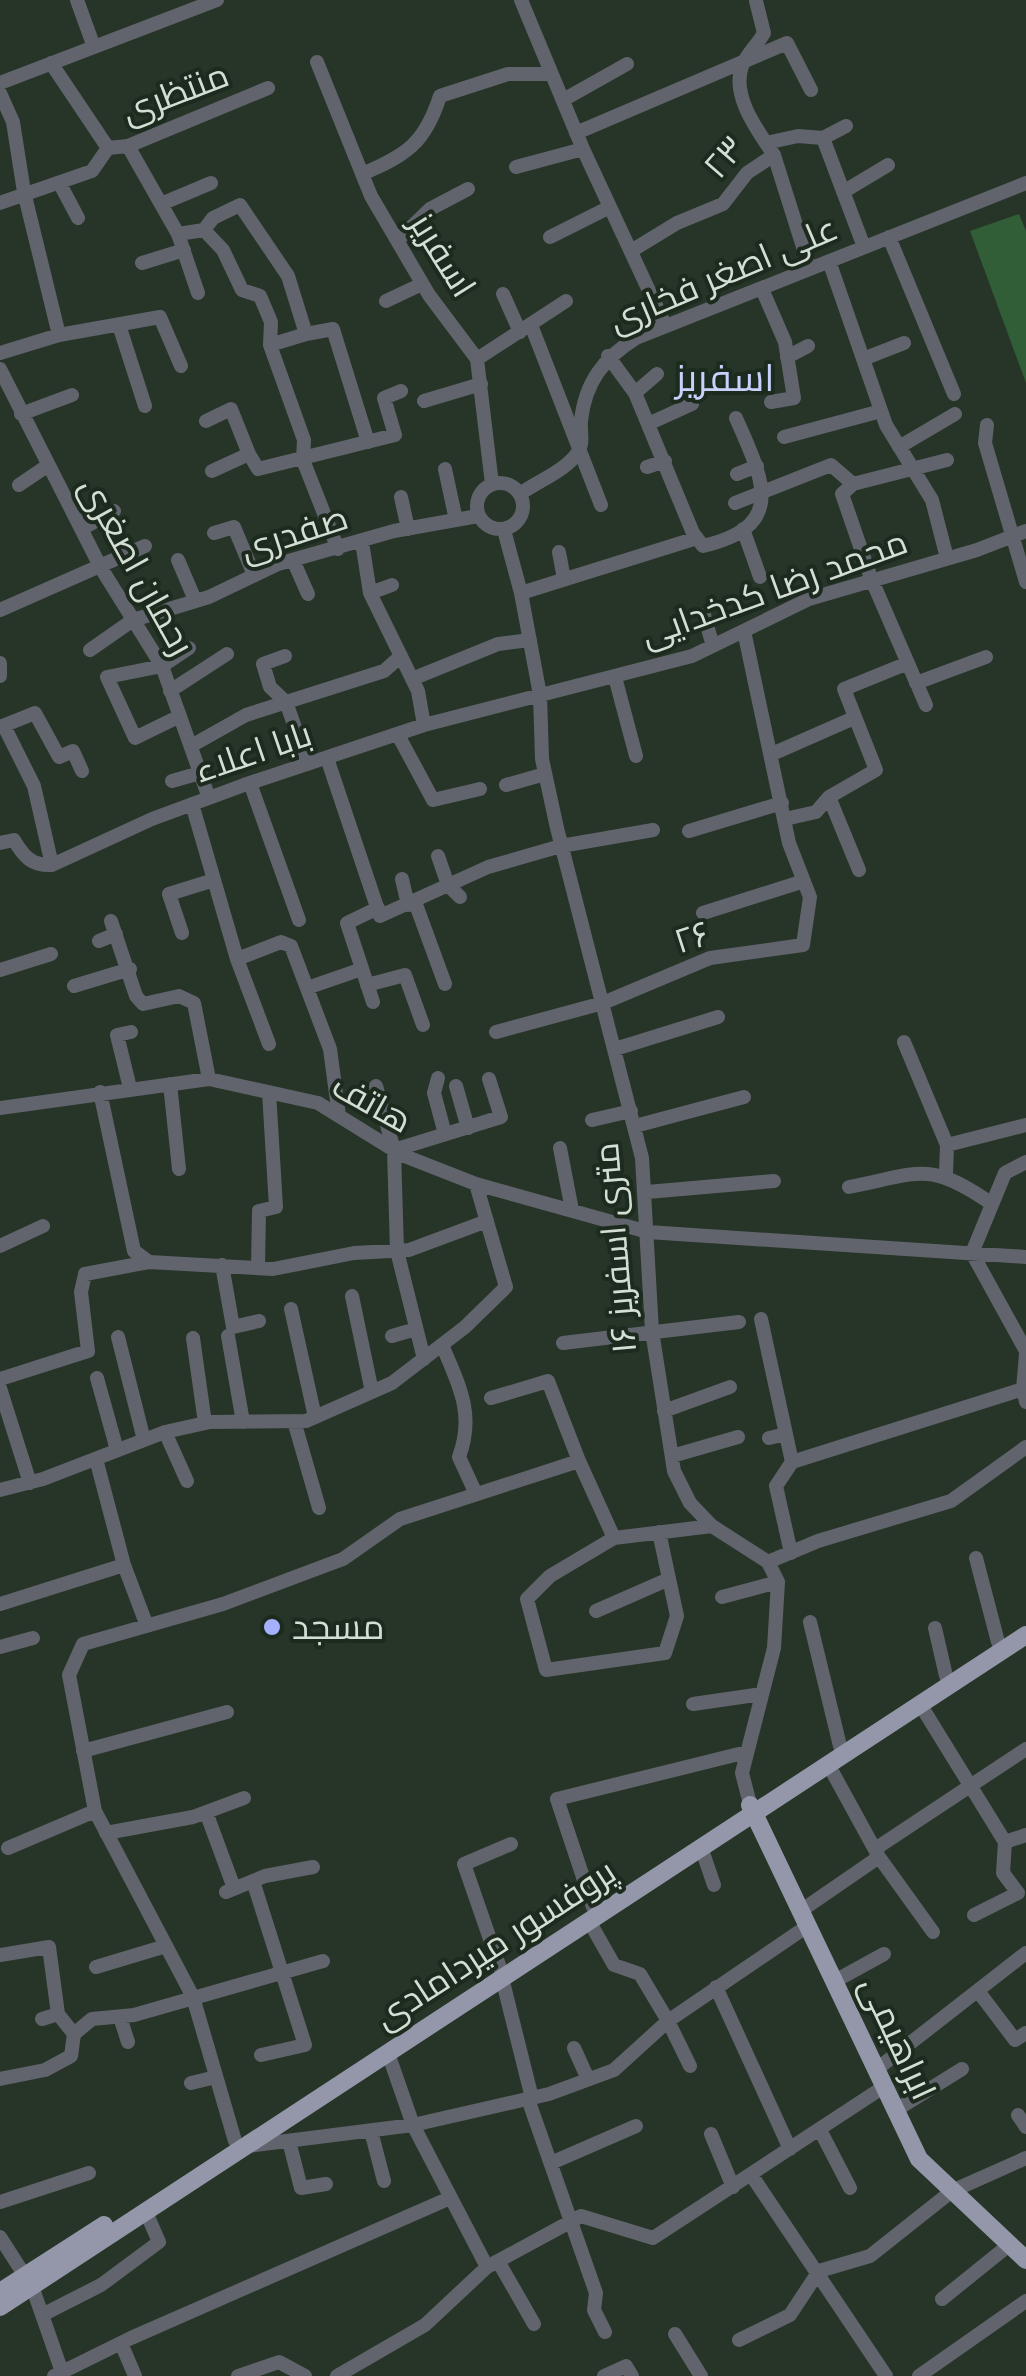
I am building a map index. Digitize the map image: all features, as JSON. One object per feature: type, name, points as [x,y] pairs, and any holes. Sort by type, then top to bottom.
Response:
[{"type":"main road","name":"پروفسور میردامادی","points":[[591,1914],[701,1847],[840,1746],[1026,1624]]},
{"type":"main road","name":"پروفسور میردامادی","points":[[0,2307],[29,2281],[753,1808],[1026,1635]]},
{"type":"main road","name":"ابراهیمی","points":[[753,1808],[919,2159],[1026,2260]]},
{"type":"main road","name":"پروفسور میردامادی","points":[[0,2292],[29,2281],[146,2212],[241,2143]]},
{"type":"street","points":[[77,0],[94,47]]},
{"type":"street","points":[[0,82],[218,0]]},
{"type":"street","points":[[521,0],[583,150],[665,325]]},
{"type":"street","points":[[742,64],[764,33],[756,1]]},
{"type":"street","points":[[576,133],[787,43],[811,90]]},
{"type":"street","name":"اسفریز","points":[[318,62],[362,174],[422,284],[477,359],[492,484]]},
{"type":"street","points":[[51,63],[108,148]]},
{"type":"street","points":[[562,100],[627,64]]},
{"type":"street","name":"۲۳","points":[[630,251],[677,223],[723,204],[770,149],[750,116],[739,82],[742,64]]},
{"type":"street","points":[[362,174],[400,158],[430,128],[440,96],[508,74],[552,74]]},
{"type":"street","name":"منتظری","points":[[0,203],[92,170],[108,148],[128,146],[268,88]]},
{"type":"street","points":[[0,94],[14,122],[24,192],[59,335]]},
{"type":"street","points":[[810,268],[770,149],[798,136],[823,138],[846,126]]},
{"type":"street","points":[[823,138],[864,247]]},
{"type":"street","points":[[128,146],[178,234],[198,294]]},
{"type":"street","points":[[516,167],[583,150]]},
{"type":"street","points":[[843,192],[888,165]]},
{"type":"street","points":[[161,204],[211,183]]},
{"type":"street","name":"علی اصغر فخاری","points":[[582,447],[582,406],[608,356],[665,325],[1026,183]]},
{"type":"street","points":[[60,184],[78,218]]},
{"type":"street","points":[[398,240],[430,208],[468,189]]},
{"type":"street","points":[[178,234],[204,230],[213,218],[240,205],[288,276],[306,334]]},
{"type":"street","points":[[550,237],[610,207]]},
{"type":"street","points":[[204,230],[224,250],[242,290],[260,296],[271,322],[270,345],[304,440],[303,460],[338,549]]},
{"type":"street","points":[[890,237],[954,394]]},
{"type":"street","points":[[142,264],[184,250]]},
{"type":"street","points":[[829,261],[881,411],[932,500],[947,558]]},
{"type":"street","points":[[386,302],[422,284]]},
{"type":"street","points":[[762,289],[788,358],[794,398],[771,402]]},
{"type":"street","points":[[502,294],[525,328],[582,447],[600,505]]},
{"type":"street","points":[[477,359],[566,302]]},
{"type":"street","points":[[0,354],[59,335],[160,318],[181,366]]},
{"type":"street","points":[[119,324],[145,406]]},
{"type":"street","points":[[270,345],[333,329],[368,442]]},
{"type":"street","points":[[863,359],[904,343]]},
{"type":"street","points":[[788,358],[808,346]]},
{"type":"street","points":[[608,356],[635,394],[702,546],[730,540],[756,519],[764,484],[736,418]]},
{"type":"street","name":"رحمان اصغری","points":[[0,370],[80,529],[162,666],[209,798]]},
{"type":"street","points":[[635,394],[657,374]]},
{"type":"street","points":[[424,402],[482,384]]},
{"type":"street","points":[[206,421],[232,409],[258,469],[395,434],[384,398],[401,391]]},
{"type":"street","points":[[21,414],[72,396]]},
{"type":"street","points":[[648,424],[692,404]]},
{"type":"street","points":[[784,437],[881,411]]},
{"type":"street","points":[[899,446],[955,414]]},
{"type":"street","points":[[987,426],[985,442],[1019,534],[1026,582]]},
{"type":"street","points":[[520,494],[571,461],[582,447]]},
{"type":"street","points":[[212,471],[249,454]]},
{"type":"street","points":[[926,705],[871,578],[842,494],[853,484],[947,460]]},
{"type":"street","points":[[647,467],[664,461]]},
{"type":"street","points":[[736,504],[831,464],[853,484]]},
{"type":"street","points":[[19,485],[46,466]]},
{"type":"street","points":[[737,474],[757,466]]},
{"type":"street","points":[[445,469],[456,520]]},
{"type":"street","points":[[492,484],[508,484],[520,494],[522,516],[504,530],[489,527],[478,516],[477,500],[492,484]]},
{"type":"street","points":[[401,496],[408,529]]},
{"type":"street","points":[[80,529],[114,512]]},
{"type":"street","name":"صفدری","points":[[90,650],[133,620],[195,600],[293,560],[408,529],[478,516]]},
{"type":"street","points":[[214,534],[234,528],[254,575]]},
{"type":"street","points":[[743,529],[760,577]]},
{"type":"street","name":"۱۶ متری اسفریز","points":[[504,530],[522,593],[540,695],[545,774],[633,1119],[647,1192],[652,1331],[672,1456],[690,1503],[712,1526],[768,1562]]},
{"type":"street","name":"محمد رضا کدخدایی","points":[[540,695],[692,656],[809,600],[1019,534]]},
{"type":"street","points":[[522,593],[697,538]]},
{"type":"street","points":[[362,542],[370,593],[412,680],[424,725]]},
{"type":"street","points":[[0,610],[145,546]]},
{"type":"street","points":[[559,552],[564,580]]},
{"type":"street","points":[[178,560],[195,600]]},
{"type":"street","points":[[293,560],[308,594]]},
{"type":"street","points":[[370,593],[392,585]]},
{"type":"street","points":[[704,615],[713,646]]},
{"type":"street","points":[[702,914],[804,881],[783,811],[744,631]]},
{"type":"street","points":[[412,680],[498,644],[530,640]]},
{"type":"street","points":[[180,716],[135,738],[107,677],[162,666],[189,648]]},
{"type":"street","points":[[170,691],[227,654]]},
{"type":"street","points":[[284,656],[263,664],[270,687],[286,702],[308,764]]},
{"type":"street","points":[[190,746],[246,715],[384,671],[401,656]]},
{"type":"street","points":[[916,683],[986,657]]},
{"type":"street","points":[[0,663],[0,676]]},
{"type":"street","points":[[689,831],[783,811],[816,812],[829,797],[876,770],[844,690],[908,663]]},
{"type":"street","points":[[615,677],[636,756]]},
{"type":"street","name":"بابا اعلاء","points":[[52,865],[250,783],[424,725],[540,695]]},
{"type":"street","points":[[0,843],[14,840],[24,856],[38,866],[52,865],[34,786],[2,727],[34,714],[59,758],[72,751],[82,771]]},
{"type":"street","points":[[772,754],[854,718]]},
{"type":"street","points":[[398,735],[433,800],[480,789]]},
{"type":"street","points":[[326,758],[380,916],[488,867],[561,846],[653,830]]},
{"type":"street","points":[[172,781],[200,773]]},
{"type":"street","points":[[506,785],[545,774]]},
{"type":"street","points":[[250,783],[299,920]]},
{"type":"street","points":[[829,797],[859,870]]},
{"type":"street","points":[[192,804],[237,959],[270,1044]]},
{"type":"street","points":[[438,856],[448,885],[460,897]]},
{"type":"street","points":[[402,879],[445,984]]},
{"type":"street","points":[[182,933],[169,894],[214,880]]},
{"type":"street","name":"۲۶","points":[[496,1032],[603,1003],[710,958],[803,945],[810,898],[804,881]]},
{"type":"street","points":[[372,1002],[347,923],[378,908]]},
{"type":"street","points":[[98,941],[113,928],[136,996],[143,1004],[180,996],[194,1003],[209,1079]]},
{"type":"street","points":[[237,959],[281,942],[292,946],[330,1049],[340,1116]]},
{"type":"street","points":[[0,970],[51,954]]},
{"type":"street","points":[[74,986],[130,969]]},
{"type":"street","points":[[307,988],[362,969]]},
{"type":"street","points":[[367,985],[405,975],[423,1025]]},
{"type":"street","points":[[615,1049],[718,1017]]},
{"type":"street","points":[[130,1088],[116,1036],[132,1032]]},
{"type":"street","points":[[904,1042],[947,1145],[946,1174]]},
{"type":"street","points":[[438,1078],[434,1092],[446,1134]]},
{"type":"street","name":"هاتف","points":[[0,1108],[209,1079],[318,1103],[394,1150],[476,1184],[648,1232],[1026,1257]]},
{"type":"street","points":[[394,1150],[501,1117],[489,1079]]},
{"type":"street","points":[[170,1084],[180,1169]]},
{"type":"street","points":[[376,1086],[394,1150],[397,1251],[424,1359]]},
{"type":"street","points":[[456,1086],[468,1128]]},
{"type":"street","points":[[100,1092],[134,1251],[149,1262]]},
{"type":"street","points":[[258,1268],[259,1211],[276,1206],[269,1092]]},
{"type":"street","points":[[592,1120],[633,1119],[744,1098]]},
{"type":"street","points":[[947,1145],[1026,1125]]},
{"type":"street","points":[[560,1148],[572,1210]]},
{"type":"street","points":[[790,1553],[776,1486],[792,1462],[1024,1396],[1026,1353],[972,1253],[1005,1174],[1026,1162]]},
{"type":"street","points":[[849,1187],[925,1172],[946,1174],[992,1204]]},
{"type":"street","points":[[647,1192],[774,1181]]},
{"type":"street","points":[[0,1490],[165,1432],[206,1423],[314,1417],[372,1392],[424,1359],[506,1288],[476,1184]]},
{"type":"street","points":[[0,1379],[88,1351],[81,1292],[85,1274],[149,1262],[258,1268],[397,1251],[487,1222]]},
{"type":"street","points":[[0,1246],[43,1226]]},
{"type":"street","points":[[222,1265],[233,1327],[259,1321]]},
{"type":"street","points":[[352,1296],[372,1392]]},
{"type":"street","points":[[291,1310],[314,1417]]},
{"type":"street","points":[[762,1319],[792,1462]]},
{"type":"street","points":[[563,1343],[739,1322]]},
{"type":"street","points":[[392,1336],[416,1329]]},
{"type":"street","points":[[228,1336],[243,1422]]},
{"type":"street","points":[[118,1337],[144,1440]]},
{"type":"street","points":[[193,1338],[206,1423]]},
{"type":"street","points":[[442,1345],[466,1402],[468,1434],[459,1457],[476,1494]]},
{"type":"street","points":[[97,1378],[117,1450]]},
{"type":"street","points":[[491,1398],[548,1381],[614,1538]]},
{"type":"street","points":[[664,1411],[730,1387]]},
{"type":"street","points":[[0,1388],[30,1482]]},
{"type":"street","points":[[294,1421],[319,1508]]},
{"type":"street","points":[[165,1432],[187,1481]]},
{"type":"street","points":[[769,1438],[786,1434]]},
{"type":"street","points":[[672,1456],[738,1437]]},
{"type":"street","points":[[753,1808],[742,1773],[774,1648],[778,1582],[768,1562],[951,1501],[1026,1447]]},
{"type":"street","points":[[96,1458],[124,1565],[147,1626]]},
{"type":"street","points":[[579,1460],[400,1519],[343,1559],[223,1604],[82,1644],[69,1675],[95,1811],[193,1997],[241,2143],[413,2126],[530,2098],[614,2070],[668,2020],[806,1917],[877,1853],[1026,1749]]},
{"type":"street","points":[[659,1532],[676,1616],[665,1653],[546,1670],[527,1599],[550,1576],[614,1538],[659,1532],[712,1526]]},
{"type":"street","points":[[976,1558],[998,1642]]},
{"type":"street","points":[[0,1604],[124,1565]]},
{"type":"street","points":[[596,1611],[669,1578]]},
{"type":"street","points":[[722,1597],[778,1582]]},
{"type":"street","points":[[810,1622],[840,1746]]},
{"type":"street","points":[[935,1628],[946,1676]]},
{"type":"street","points":[[0,1648],[34,1638]]},
{"type":"street","points":[[693,1704],[762,1694]]},
{"type":"street","points":[[920,1704],[968,1788],[1005,1842],[1003,1873],[1018,1893],[974,1915]]},
{"type":"street","points":[[83,1751],[227,1712]]},
{"type":"street","points":[[690,2066],[640,1974],[614,1964],[591,1914],[558,1799],[747,1752]]},
{"type":"street","points":[[828,1764],[877,1853],[934,1932]]},
{"type":"street","points":[[106,1833],[206,1812],[244,1798]]},
{"type":"street","points":[[8,1848],[95,1811]]},
{"type":"street","points":[[206,1812],[230,1890],[313,1867]]},
{"type":"street","points":[[1005,1842],[1026,1835]]},
{"type":"street","points":[[512,1844],[464,1864],[501,1973],[530,2098],[596,2294],[594,2310],[605,2332]]},
{"type":"street","points":[[701,1847],[714,1885]]},
{"type":"street","points":[[253,1881],[305,2046],[262,2054]]},
{"type":"street","points":[[96,1967],[166,1946]]},
{"type":"street","points":[[0,1955],[48,1947],[58,2014],[74,2034]]},
{"type":"street","points":[[337,2376],[425,2325],[492,2264],[581,2216],[653,2238],[820,2130],[978,1990],[1026,1953]]},
{"type":"street","points":[[835,1980],[884,1954]]},
{"type":"street","points":[[0,2078],[46,2070],[71,2056],[74,2034],[92,2019],[120,2017],[283,1976],[323,1961]]},
{"type":"street","points":[[716,1987],[790,2150]]},
{"type":"street","points":[[978,1990],[1015,2040],[1026,2032]]},
{"type":"street","points":[[42,2019],[58,2014]]},
{"type":"street","points":[[120,2017],[128,2042]]},
{"type":"street","points":[[574,2048],[588,2080]]},
{"type":"street","points":[[386,2049],[413,2126],[450,2198],[534,2324]]},
{"type":"street","points":[[896,2110],[962,2069]]},
{"type":"street","points":[[191,2083],[216,2076]]},
{"type":"street","points":[[551,2162],[636,2126]]},
{"type":"street","points":[[820,2130],[850,2188]]},
{"type":"street","points":[[371,2131],[384,2181]]},
{"type":"street","points":[[711,2134],[733,2187]]},
{"type":"street","points":[[289,2141],[302,2188],[326,2184]]},
{"type":"street","points":[[740,2340],[790,2316],[819,2272],[870,2256],[952,2191],[1026,2158]]},
{"type":"street","points":[[0,2202],[90,2173]]},
{"type":"street","points":[[752,2176],[886,2376]]},
{"type":"street","points":[[0,2237],[29,2281],[58,2374],[121,2342],[450,2198]]},
{"type":"street","points":[[42,2315],[101,2285],[160,2242],[146,2212]]},
{"type":"street","points":[[942,2299],[1009,2244]]},
{"type":"street","points":[[919,2376],[1026,2301]]},
{"type":"street","points":[[675,2334],[700,2376]]},
{"type":"street","points":[[121,2342],[136,2376]]},
{"type":"street","points":[[238,2376],[279,2362],[306,2376]]},
{"type":"street","points":[[604,2376],[626,2366],[632,2376]]},
{"type":"green space","points":[[1019,214],[1026,231],[1026,383],[970,231]]},
{"type":"place","name":"مسجد","points":[[272,1627]]},
{"type":"district","name":"اسفریز","points":[[725,378]]}]
